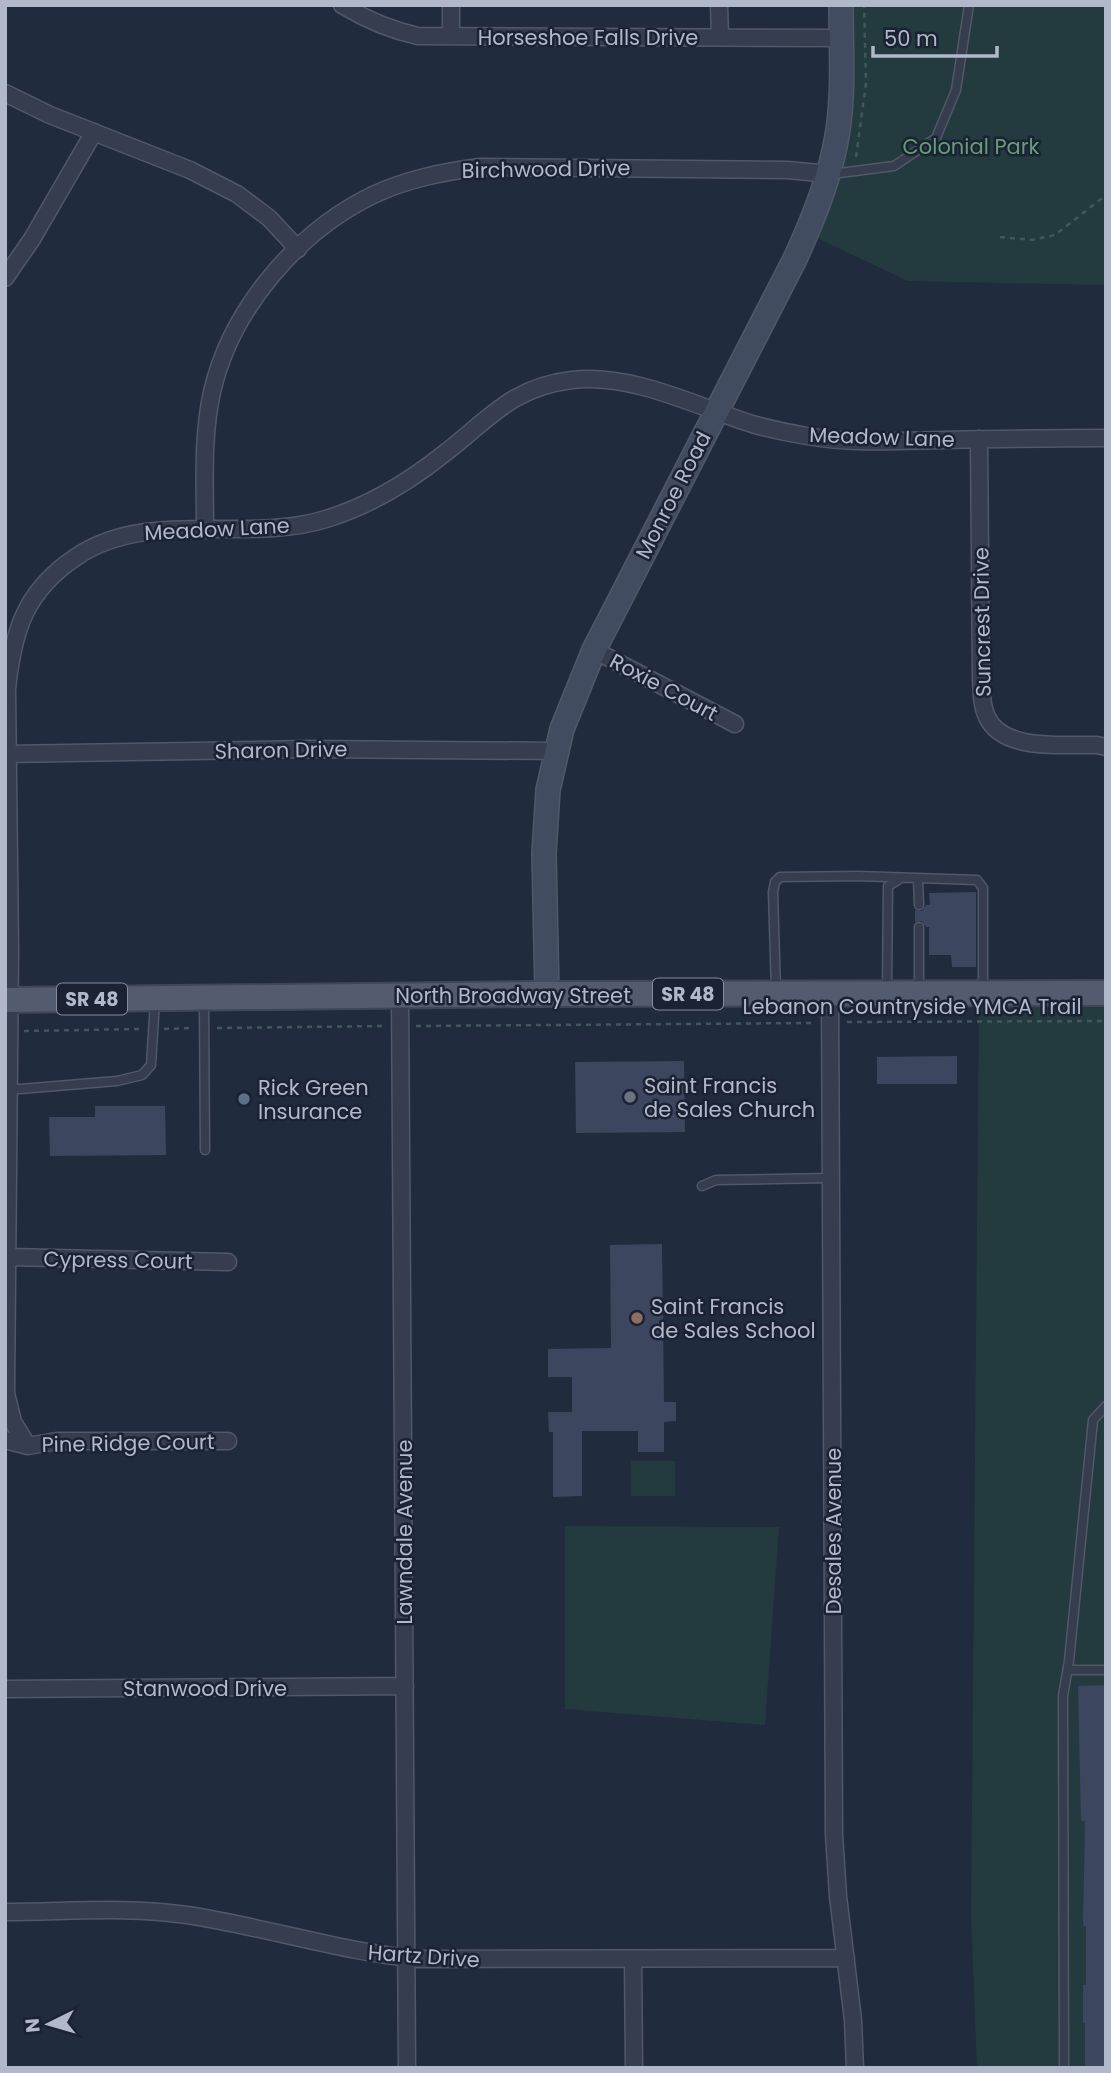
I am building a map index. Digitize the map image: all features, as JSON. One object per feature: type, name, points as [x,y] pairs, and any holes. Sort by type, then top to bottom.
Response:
[{"type":"main road","name":"North Broadway Street","points":[[7,1000],[547,994],[1106,993]]},
{"type":"street","name":"Horseshoe Falls Drive","points":[[342,5],[366,19],[418,36],[841,38]]},
{"type":"street","points":[[451,5],[451,36]]},
{"type":"street","points":[[719,5],[720,37]]},
{"type":"street","name":"Monroe Road","points":[[547,994],[544,853],[548,790],[556,751],[579,682],[594,650],[816,214],[829,174],[838,130],[842,81],[841,5]]},
{"type":"street","points":[[5,93],[50,115],[190,170],[237,194],[269,218],[298,249]]},
{"type":"street","points":[[5,278],[32,239],[94,132]]},
{"type":"street","name":"Birchwood Drive","points":[[205,530],[206,429],[212,392],[219,368],[239,324],[275,272],[298,249],[340,214],[373,195],[407,181],[480,167],[788,170],[829,174]]},
{"type":"street","name":"Meadow Lane","points":[[28,1446],[13,1422],[6,1393],[9,1031],[6,754],[11,652],[18,629],[42,586],[69,562],[101,543],[136,533],[287,527],[328,518],[371,501],[405,483],[503,405],[524,393],[572,380],[608,379],[632,384],[756,425],[837,440],[1106,438]]},
{"type":"street","name":"Suncrest Drive","points":[[979,439],[981,679],[986,716],[992,726],[1012,740],[1106,747]]},
{"type":"street","name":"Roxie Court","points":[[594,650],[735,724]]},
{"type":"street","name":"Sharon Drive","points":[[6,754],[310,748],[556,751]]},
{"type":"street","name":"Desales Avenue","points":[[830,994],[834,1834],[838,1896],[853,2020],[855,2068]]},
{"type":"street","name":"Lawndale Avenue","points":[[400,996],[407,2068]]},
{"type":"street","name":"Cypress Court","points":[[9,1257],[228,1262]]},
{"type":"street","points":[[5,1440],[28,1446]]},
{"type":"street","name":"Pine Ridge Court","points":[[28,1446],[57,1441],[228,1441]]},
{"type":"street","name":"Stanwood Drive","points":[[5,1689],[405,1686]]},
{"type":"street","name":"Hartz Drive","points":[[5,1912],[114,1909],[174,1913],[223,1921],[370,1954],[406,1958],[846,1958]]},
{"type":"street","points":[[634,1960],[634,2068]]},
{"type":"lane","points":[[829,174],[894,166],[936,138],[956,90],[969,5]]},
{"type":"lane","points":[[776,994],[775,882],[780,877],[857,876],[980,881],[983,888],[982,994]]},
{"type":"lane","points":[[887,994],[888,886],[902,878]]},
{"type":"lane","points":[[918,879],[919,905]]},
{"type":"lane","points":[[919,927],[919,994]]},
{"type":"lane","points":[[8,1090],[134,1078],[142,1074],[151,1065],[155,998]]},
{"type":"lane","points":[[204,998],[205,1150]]},
{"type":"lane","points":[[702,1186],[716,1181],[831,1178]]},
{"type":"lane","points":[[1064,2068],[1063,1696],[1068,1670],[1093,1420],[1106,1406]]},
{"type":"lane","points":[[1068,1670],[1106,1670]]},
{"type":"path","points":[[1000,237],[1032,240],[1055,236],[1106,195]]},
{"type":"path","name":"Lebanon Countryside YMCA Trail","points":[[9,1031],[1106,1021]]},
{"type":"green space","name":"Colonial Park","points":[[841,5],[1106,5],[1106,285],[908,281],[806,233],[829,175]]},
{"type":"green space","points":[[1106,993],[1106,2068],[977,2068],[971,1917],[979,994]]},
{"type":"green space","points":[[631,1461],[675,1461],[675,1496],[631,1496]]},
{"type":"green space","points":[[565,1526],[779,1527],[765,1725],[565,1709]]},
{"type":"building","points":[[976,892],[976,967],[952,967],[951,955],[929,955],[929,927],[922,921],[915,922],[915,910],[922,911],[926,905],[930,905],[929,893]]},
{"type":"building","points":[[957,1056],[957,1084],[877,1084],[877,1057]]},
{"type":"building","name":"Saint Francis de Sales Church","points":[[684,1061],[685,1132],[576,1133],[575,1062]]},
{"type":"building","points":[[95,1106],[165,1106],[166,1155],[50,1156],[49,1117],[95,1117]]},
{"type":"building","name":"Saint Francis de Sales School","points":[[662,1244],[664,1402],[676,1402],[676,1421],[664,1422],[664,1452],[638,1452],[638,1431],[582,1431],[582,1496],[553,1497],[553,1432],[549,1432],[548,1412],[572,1412],[572,1377],[548,1377],[548,1349],[611,1348],[610,1245]]},
{"type":"building","points":[[1106,1685],[1106,2068],[1085,2068],[1085,1821],[1081,1821],[1078,1686]]},
{"type":"place","name":"Saint Francis de Sales Church","points":[[630,1097]]},
{"type":"place","name":"Rick Green Insurance","points":[[244,1099]]},
{"type":"place","name":"Saint Francis de Sales School","points":[[637,1318]]}]
